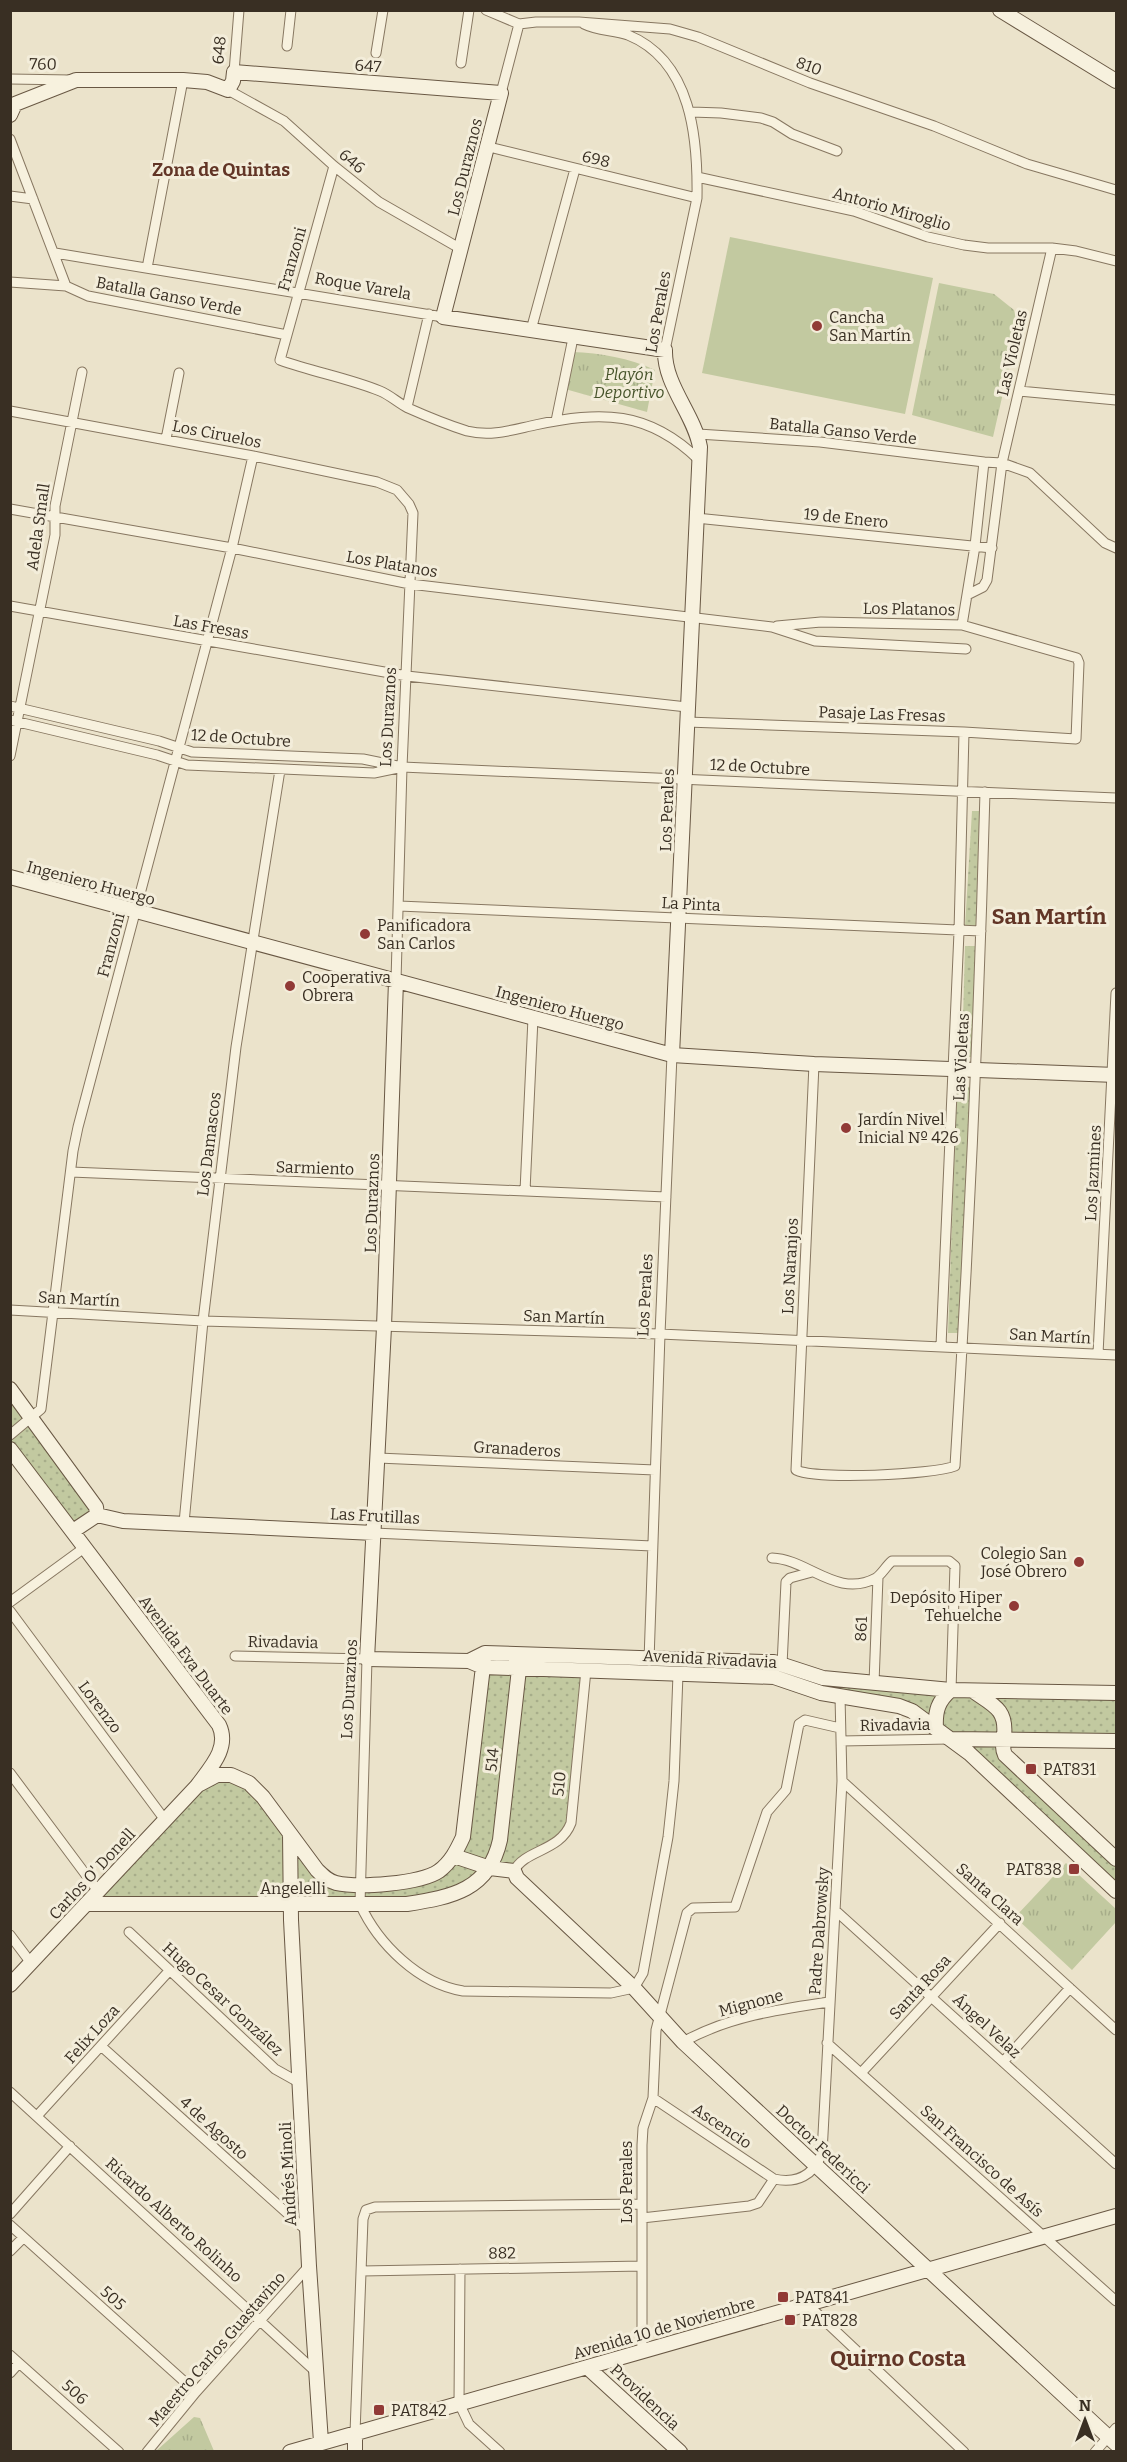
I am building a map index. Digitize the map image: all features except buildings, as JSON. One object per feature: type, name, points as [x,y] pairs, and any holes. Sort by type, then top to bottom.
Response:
[{"type":"street","name":"648","points":[[228,90],[233,81],[238,10]]},
{"type":"street","points":[[287,46],[291,10]]},
{"type":"street","points":[[376,53],[383,10]]},
{"type":"street","points":[[461,63],[469,10]]},
{"type":"street","name":"810","points":[[486,10],[519,24],[536,21],[579,21],[670,29],[698,37],[782,72],[934,126],[1002,155],[1116,190]]},
{"type":"street","points":[[1000,10],[1116,81]]},
{"type":"street","name":"Los Perales","points":[[579,21],[598,30],[627,34],[655,52],[681,87],[691,112],[697,177],[697,198],[665,351],[668,372],[698,434],[699,460],[660,1334],[648,1673]]},
{"type":"street","name":"Los Duraznos","points":[[443,317],[489,147],[519,24]]},
{"type":"street","name":"647","points":[[234,72],[501,93]]},
{"type":"street","name":"760","points":[[10,79],[76,80]]},
{"type":"street","points":[[12,107],[76,80],[183,80],[207,82],[228,90]]},
{"type":"street","points":[[147,268],[183,80]]},
{"type":"street","name":"646","points":[[228,90],[284,121],[334,166],[379,202],[461,249]]},
{"type":"street","points":[[691,112],[761,118],[792,134],[837,151]]},
{"type":"street","points":[[10,139],[66,286]]},
{"type":"street","name":"698","points":[[489,147],[697,198]]},
{"type":"street","name":"Franzoni","points":[[334,166],[297,292],[280,360],[306,370],[356,381],[384,393],[407,407]]},
{"type":"street","points":[[531,330],[575,169]]},
{"type":"street","name":"Antorio Miroglio","points":[[697,177],[854,212],[928,237],[964,245],[1076,251],[1116,261]]},
{"type":"street","points":[[10,196],[33,199]]},
{"type":"street","name":"Las Violetas","points":[[967,595],[983,587],[987,580],[1002,463],[1052,249]]},
{"type":"street","name":"Roque Varela","points":[[55,253],[665,351]]},
{"type":"street","name":"Batalla Ganso Verde","points":[[10,282],[66,286],[88,296],[287,335]]},
{"type":"street","points":[[429,314],[407,407],[459,428],[482,433],[498,434],[556,421],[609,417],[642,422],[664,431],[699,460]]},
{"type":"street","points":[[556,421],[573,338]]},
{"type":"street","name":"Adela Small","points":[[10,756],[14,720],[21,710],[55,535],[54,517],[82,372]]},
{"type":"street","points":[[165,439],[179,373]]},
{"type":"street","points":[[1019,391],[1116,400]]},
{"type":"street","name":"Los Ciruelos","points":[[10,411],[253,456],[388,485],[409,504]]},
{"type":"street","name":"Batalla Ganso Verde","points":[[698,434],[819,442],[984,462]]},
{"type":"street","name":"Franzoni","points":[[10,1435],[41,1409],[78,1127],[232,548],[253,456]]},
{"type":"street","points":[[962,625],[975,546],[984,462],[1002,463],[1030,473],[1099,537],[1116,548]]},
{"type":"street","name":"Los Duraznos","points":[[360,1904],[367,1659],[384,1327],[402,767],[413,513],[409,504]]},
{"type":"street","name":"Los Platanos","points":[[10,509],[232,548],[410,584],[772,627],[815,641],[966,649]]},
{"type":"street","name":"19 de Enero","points":[[696,518],[992,548]]},
{"type":"street","name":"Las Fresas","points":[[10,606],[407,676]]},
{"type":"street","name":"Los Platanos","points":[[772,627],[821,622],[962,625],[1077,658],[1079,663],[1076,739]]},
{"type":"street","points":[[407,676],[687,707]]},
{"type":"street","name":"12 de Octubre","points":[[10,706],[159,741],[192,752],[363,759],[402,767],[1116,798]]},
{"type":"street","name":"12 de Octubre","points":[[14,720],[187,765],[374,773],[402,767]]},
{"type":"street","name":"Pasaje Las Fresas","points":[[687,722],[964,732],[1076,739]]},
{"type":"street","name":"Las Violetas","points":[[941,1346],[954,1069],[964,732]]},
{"type":"street","name":"Los Damascos","points":[[184,1523],[202,1321],[219,1180],[280,770]]},
{"type":"street","name":"Las Violetas","points":[[955,1466],[986,792]]},
{"type":"street","name":"Ingeniero Huergo","points":[[10,878],[672,1055],[813,1064],[1115,1075]]},
{"type":"street","name":"La Pinta","points":[[399,906],[959,932],[981,931]]},
{"type":"street","name":"Los Jazmines","points":[[1098,1354],[1115,1075],[1116,993]]},
{"type":"street","points":[[525,1191],[533,1018]]},
{"type":"street","name":"Los Naranjos","points":[[813,1064],[796,1470],[805,1474],[902,1474],[944,1470],[955,1466]]},
{"type":"street","name":"Sarmiento","points":[[71,1172],[666,1197]]},
{"type":"street","name":"San Martín","points":[[10,1310],[202,1321],[660,1334],[1116,1355]]},
{"type":"street","points":[[10,1389],[94,1502],[97,1515],[73,1531]]},
{"type":"street","points":[[10,1449],[84,1548],[10,1602]]},
{"type":"street","name":"Granaderos","points":[[378,1458],[655,1470]]},
{"type":"street","name":"Las Frutillas","points":[[97,1515],[123,1521],[652,1546]]},
{"type":"street","name":"Avenida Eva Duarte","points":[[84,1548],[219,1725],[224,1735],[216,1759],[197,1786]]},
{"type":"street","points":[[772,1558],[786,1559],[838,1583],[861,1583],[878,1577],[892,1561],[949,1561],[955,1566],[951,1690],[937,1706],[936,1728]]},
{"type":"street","points":[[782,1665],[786,1582],[790,1578],[812,1572]]},
{"type":"street","name":"861","points":[[874,1683],[878,1577]]},
{"type":"street","name":"Lorenzo","points":[[10,1611],[165,1820]]},
{"type":"street","name":"Avenida Rivadavia","points":[[367,1659],[470,1661],[520,1654],[763,1662],[782,1665],[823,1678],[951,1690],[1116,1693]]},
{"type":"street","name":"514","points":[[490,1868],[500,1840],[520,1654]]},
{"type":"street","name":"Rivadavia","points":[[235,1656],[367,1659]]},
{"type":"street","name":"Avenida Rivadavia","points":[[484,1660],[519,1669],[774,1677],[804,1689],[900,1706],[912,1711],[969,1753],[1116,1891]]},
{"type":"street","name":"514","points":[[454,1856],[463,1837],[484,1660]]},
{"type":"street","points":[[516,1698],[523,1685],[532,1677],[547,1670]]},
{"type":"street","name":"510","points":[[514,1871],[517,1865],[562,1838],[571,1823],[586,1670]]},
{"type":"street","points":[[360,1904],[369,1924],[408,1965],[447,1989],[611,1993],[633,1988],[644,1973],[668,1837],[674,1781],[678,1674]]},
{"type":"street","points":[[973,1690],[997,1707],[1005,1726],[1002,1750],[1005,1755],[1116,1859]]},
{"type":"street","name":"Padre Dabrowsky","points":[[818,2166],[824,2142],[829,2002],[836,1911],[842,1781],[840,1696]]},
{"type":"street","name":"Los Perales","points":[[642,2351],[642,2145],[644,2128],[653,2098],[655,2038],[659,2016],[687,1913],[693,1908],[735,1907],[767,1812],[786,1790],[798,1724],[805,1720],[840,1728]]},
{"type":"street","points":[[950,1739],[1116,1741]]},
{"type":"street","name":"Rivadavia","points":[[841,1741],[950,1739]]},
{"type":"street","points":[[10,1773],[98,1891]]},
{"type":"street","name":"Angelelli","points":[[197,1786],[217,1775],[241,1778],[258,1790],[317,1870],[326,1879],[338,1883],[398,1883],[420,1879],[438,1872],[454,1856]]},
{"type":"street","name":"Santa Clara","points":[[842,1781],[1116,2030]]},
{"type":"street","name":"Carlos O' Donell","points":[[10,1985],[197,1786]]},
{"type":"street","name":"Andrés Minoli","points":[[290,1834],[290,1904],[309,2266],[321,2442]]},
{"type":"street","points":[[454,1856],[490,1868],[514,1871]]},
{"type":"street","name":"Angelelli","points":[[86,1904],[406,1904],[431,1900],[465,1889],[479,1881],[490,1868]]},
{"type":"street","name":"Doctor Federicci","points":[[514,1871],[517,1878],[633,1988],[683,2042],[927,2270],[1114,2436]]},
{"type":"street","name":"Ángel Velaz","points":[[836,1911],[1116,2164]]},
{"type":"street","name":"Santa Rosa","points":[[861,2073],[1000,1923]]},
{"type":"street","name":"Hugo Cesar González","points":[[129,1932],[275,2069],[300,2083]]},
{"type":"street","points":[[10,1935],[31,1963]]},
{"type":"street","name":"Felix Loza","points":[[37,2116],[169,1971]]},
{"type":"street","points":[[1004,2062],[1070,1988]]},
{"type":"street","name":"Mignone","points":[[683,2042],[700,2032],[760,2014],[829,2002]]},
{"type":"street","name":"San Francisco de Asís","points":[[827,2043],[1116,2301]]},
{"type":"street","name":"4 de Agosto","points":[[101,2046],[307,2231]]},
{"type":"street","name":"Ricardo Alberto Rolinho","points":[[10,2092],[261,2319],[316,2372]]},
{"type":"street","name":"Ascencio","points":[[653,2098],[774,2179]]},
{"type":"street","points":[[10,2214],[70,2146]]},
{"type":"street","points":[[642,2218],[749,2206],[758,2203],[774,2179],[796,2181],[818,2166]]},
{"type":"street","points":[[355,2451],[363,2219],[366,2210],[375,2207],[642,2204]]},
{"type":"street","name":"Avenida 10 de Noviembre","points":[[290,2451],[1116,2216]]},
{"type":"street","name":"505","points":[[10,2225],[196,2392]]},
{"type":"street","points":[[10,2251],[23,2238]]},
{"type":"street","name":"Maestro Carlos Guastavino","points":[[147,2451],[196,2392],[309,2266]]},
{"type":"street","name":"882","points":[[362,2271],[642,2266]]},
{"type":"street","points":[[460,2269],[459,2403],[470,2424],[500,2451]]},
{"type":"street","points":[[807,2304],[964,2451]]},
{"type":"street","name":"506","points":[[10,2355],[119,2451]]},
{"type":"street","points":[[10,2373],[19,2363]]},
{"type":"street","name":"Providencia","points":[[587,2367],[680,2451]]},
{"type":"street","points":[[1095,2451],[1114,2436]]},
{"type":"green space","name":"Cancha San Martín","points":[[730,237],[933,278],[905,414],[702,373]]},
{"type":"green space","points":[[939,283],[994,294],[1014,310],[1018,327],[993,437],[912,415]]},
{"type":"green space","name":"Playón Deportivo","points":[[572,352],[615,357],[655,370],[647,412],[565,389]]},
{"type":"green space","points":[[972,811],[982,811],[977,927],[965,926]]},
{"type":"green space","points":[[965,946],[976,946],[972,1057],[962,1057]]},
{"type":"green space","points":[[957,1085],[970,1087],[960,1333],[948,1333]]},
{"type":"green space","points":[[11,1389],[96,1507],[73,1531],[11,1449]]},
{"type":"green space","points":[[485,1653],[763,1662],[823,1678],[1116,1693],[1116,1741],[1004,1739],[1002,1750],[1116,1859],[1116,1891],[912,1711],[783,1679],[586,1670],[568,1831],[517,1865],[491,1868],[431,1900],[86,1904],[217,1775],[241,1778],[326,1879],[420,1879],[454,1856]]},
{"type":"green space","points":[[1066,1863],[1116,1909],[1116,1922],[1072,1970],[1015,1917]]},
{"type":"green space","points":[[194,2417],[200,2418],[214,2451],[156,2451]]},
{"type":"place","name":"Cancha San Martín","points":[[817,326]]},
{"type":"place","name":"Panificadora San Carlos","points":[[365,934]]},
{"type":"place","name":"Cooperativa Obrera","points":[[290,986]]},
{"type":"place","name":"Jardín Nivel Inicial Nº 426","points":[[846,1128]]},
{"type":"place","name":"Colegio San José Obrero","points":[[1079,1562]]},
{"type":"place","name":"Depósito Hiper Tehuelche","points":[[1014,1606]]},
{"type":"place","name":"PAT831","points":[[1031,1769]]},
{"type":"place","name":"PAT838","points":[[1074,1869]]},
{"type":"place","name":"PAT841","points":[[783,2297]]},
{"type":"place","name":"PAT828","points":[[790,2320]]},
{"type":"place","name":"PAT842","points":[[379,2410]]},
{"type":"district","name":"Zona de Quintas","points":[[221,170]]},
{"type":"district","name":"San Martín","points":[[1049,916]]},
{"type":"district","name":"Quirno Costa","points":[[898,2358]]}]
